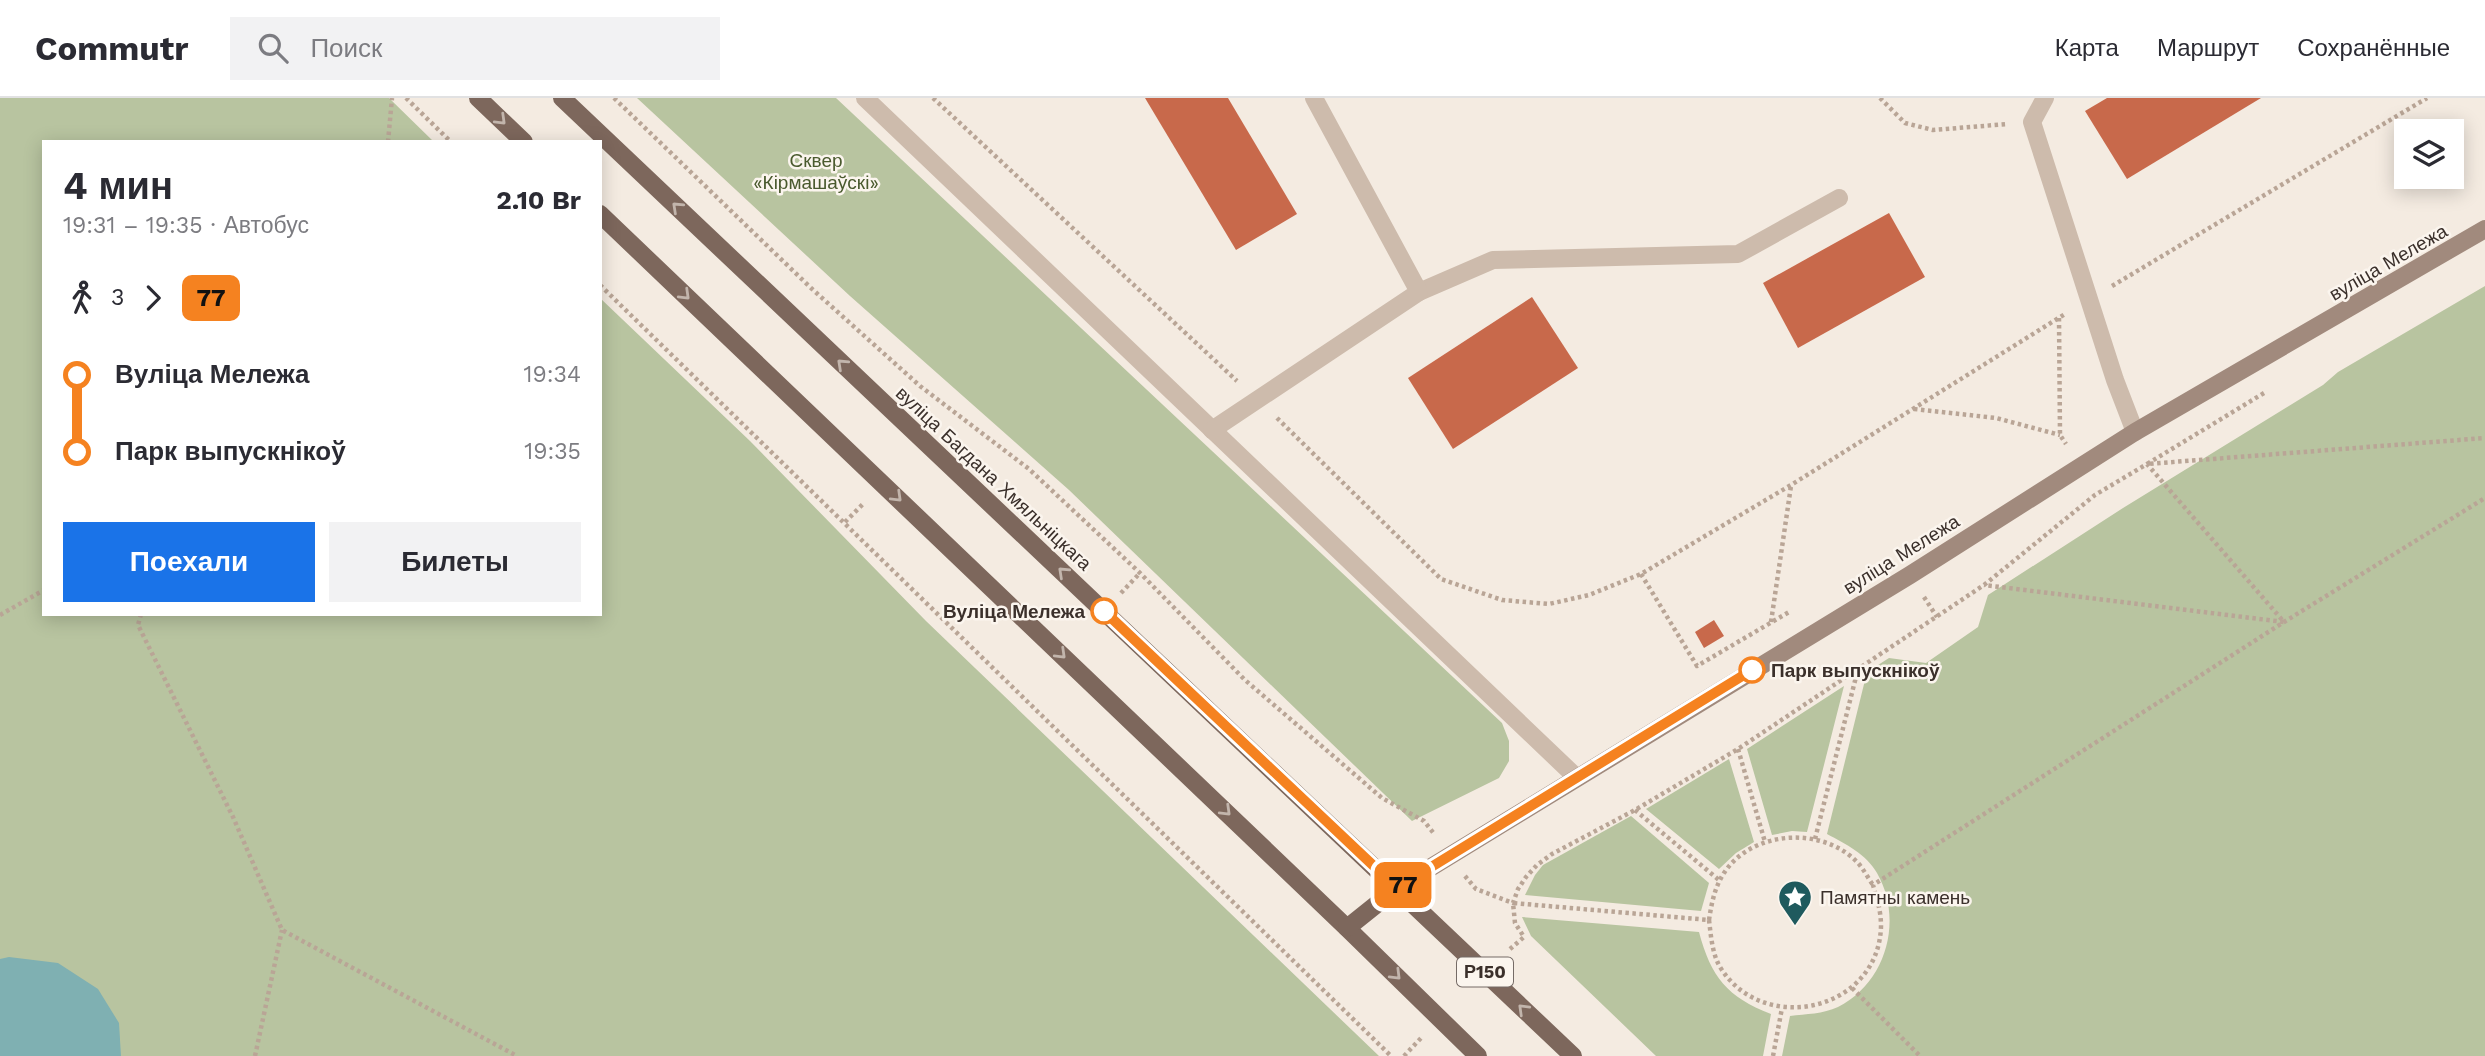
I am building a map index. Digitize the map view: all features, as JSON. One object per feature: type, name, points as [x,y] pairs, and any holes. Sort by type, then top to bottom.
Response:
[{"type":"main road","points":[[478,98],[522,140]]},
{"type":"main road","name":"вуліца Багдана Хмяльніцкага","points":[[562,98],[1397,888]]},
{"type":"main road","points":[[602,216],[1478,1056]]},
{"type":"main road","name":"вуліца Мележа","points":[[1347,928],[1397,888],[1910,575],[2135,432],[2485,229]]},
{"type":"main road","name":"Р150","points":[[1397,888],[1573,1056]]},
{"type":"lane","points":[[866,98],[1576,777]]},
{"type":"lane","points":[[1314,98],[1419,292]]},
{"type":"lane","points":[[2045,98],[2032,122],[2115,380],[2135,432]]},
{"type":"lane","points":[[1212,430],[1419,292],[1493,260],[1738,254],[1839,198]]},
{"type":"path","points":[[388,140],[392,98]]},
{"type":"path","points":[[406,98],[449,140]]},
{"type":"path","points":[[614,98],[821,297],[920,386],[1029,468],[1140,573],[1245,680],[1382,797],[1424,821],[1476,890],[1513,903],[1709,920]]},
{"type":"path","points":[[933,98],[1257,400],[1441,579],[1502,600],[1549,604],[1589,595],[1641,574],[1791,485],[2089,299],[2427,98]]},
{"type":"path","points":[[1880,98],[1905,122],[1933,130],[2032,122]]},
{"type":"path","points":[[602,287],[1391,1056]]},
{"type":"path","points":[[2059,318],[2060,435],[2066,444]]},
{"type":"path","points":[[1510,949],[1524,937],[1515,923],[1513,903],[1518,890],[1537,865],[1738,748],[1984,585],[2095,495],[2275,386]]},
{"type":"path","points":[[1914,409],[1996,418],[2060,435]]},
{"type":"path","points":[[2147,464],[2485,438]]},
{"type":"path","points":[[2147,464],[2284,622]]},
{"type":"path","points":[[1770,622],[1791,485]]},
{"type":"path","points":[[1873,885],[2284,622],[2485,498]]},
{"type":"path","points":[[1641,574],[1696,666],[1789,612]]},
{"type":"path","points":[[1984,585],[2284,622]]},
{"type":"path","points":[[0,615],[42,591]]},
{"type":"path","points":[[140,616],[138,625],[233,817],[282,930],[255,1056]]},
{"type":"path","points":[[1815,839],[1858,668]]},
{"type":"path","points":[[1738,748],[1765,842]]},
{"type":"path","points":[[1635,810],[1720,880]]},
{"type":"path","points":[[1790,837],[1815,839],[1836,847],[1857,862],[1873,885],[1880,906],[1881,929],[1876,952],[1866,972],[1852,988],[1832,1001],[1810,1007],[1782,1008],[1758,1001],[1735,985],[1720,967],[1712,946],[1709,920],[1712,900],[1720,880],[1746,851],[1765,842],[1790,837]]},
{"type":"path","points":[[282,930],[517,1056]]},
{"type":"path","points":[[1852,988],[1920,1056]]},
{"type":"path","points":[[1773,1056],[1782,1008]]},
{"type":"path","points":[[1404,1056],[1425,1034]]},
{"type":"green space","points":[[0,98],[389,98],[432,140],[42,140],[42,616],[602,616],[602,300],[750,441],[926,621],[1379,1056],[0,1056]]},
{"type":"green space","name":"Сквер «Кірмашаўскі»","points":[[637,98],[836,98],[1502,723],[1509,741],[1509,761],[1499,778],[1412,821],[1069,490],[850,296]]},
{"type":"green space","points":[[2485,286],[2485,1056],[1782,1056],[1790,1016],[1832,1009],[1855,996],[1868,983],[1886,949],[1889,910],[1877,873],[1861,855],[1827,834],[1867,672],[1889,658],[1926,663],[1978,627],[1988,595],[2323,385],[2338,372]]},
{"type":"green space","points":[[1844,686],[1807,832],[1792,831],[1772,835],[1747,749]]},
{"type":"green space","points":[[1729,759],[1754,842],[1736,853],[1719,869],[1646,809]]},
{"type":"green space","points":[[1631,816],[1709,883],[1701,911],[1525,895],[1543,865]]},
{"type":"green space","points":[[1522,917],[1699,932],[1709,961],[1723,984],[1743,1000],[1771,1014],[1763,1056],[1656,1056],[1531,936]]},
{"type":"water","points":[[9,957],[58,963],[98,989],[119,1023],[121,1056],[0,1056],[0,959]]},
{"type":"building","points":[[1145,98],[1228,98],[1297,214],[1236,250]]},
{"type":"building","points":[[2107,98],[2261,98],[2127,179],[2085,111]]},
{"type":"building","points":[[1889,213],[1925,277],[1798,348],[1763,283]]},
{"type":"building","points":[[1532,297],[1578,368],[1453,449],[1408,378]]},
{"type":"building","points":[[1714,620],[1724,636],[1704,648],[1695,632]]},
{"type":"bus line","name":"77","points":[[1104,611],[1397,888],[1752,670]]},
{"type":"place","name":"Вуліца Мележа","points":[[1104,611]]},
{"type":"place","name":"Парк выпускнікоў","points":[[1752,670]]},
{"type":"place","name":"Памятны камень","points":[[1795,927]]}]
